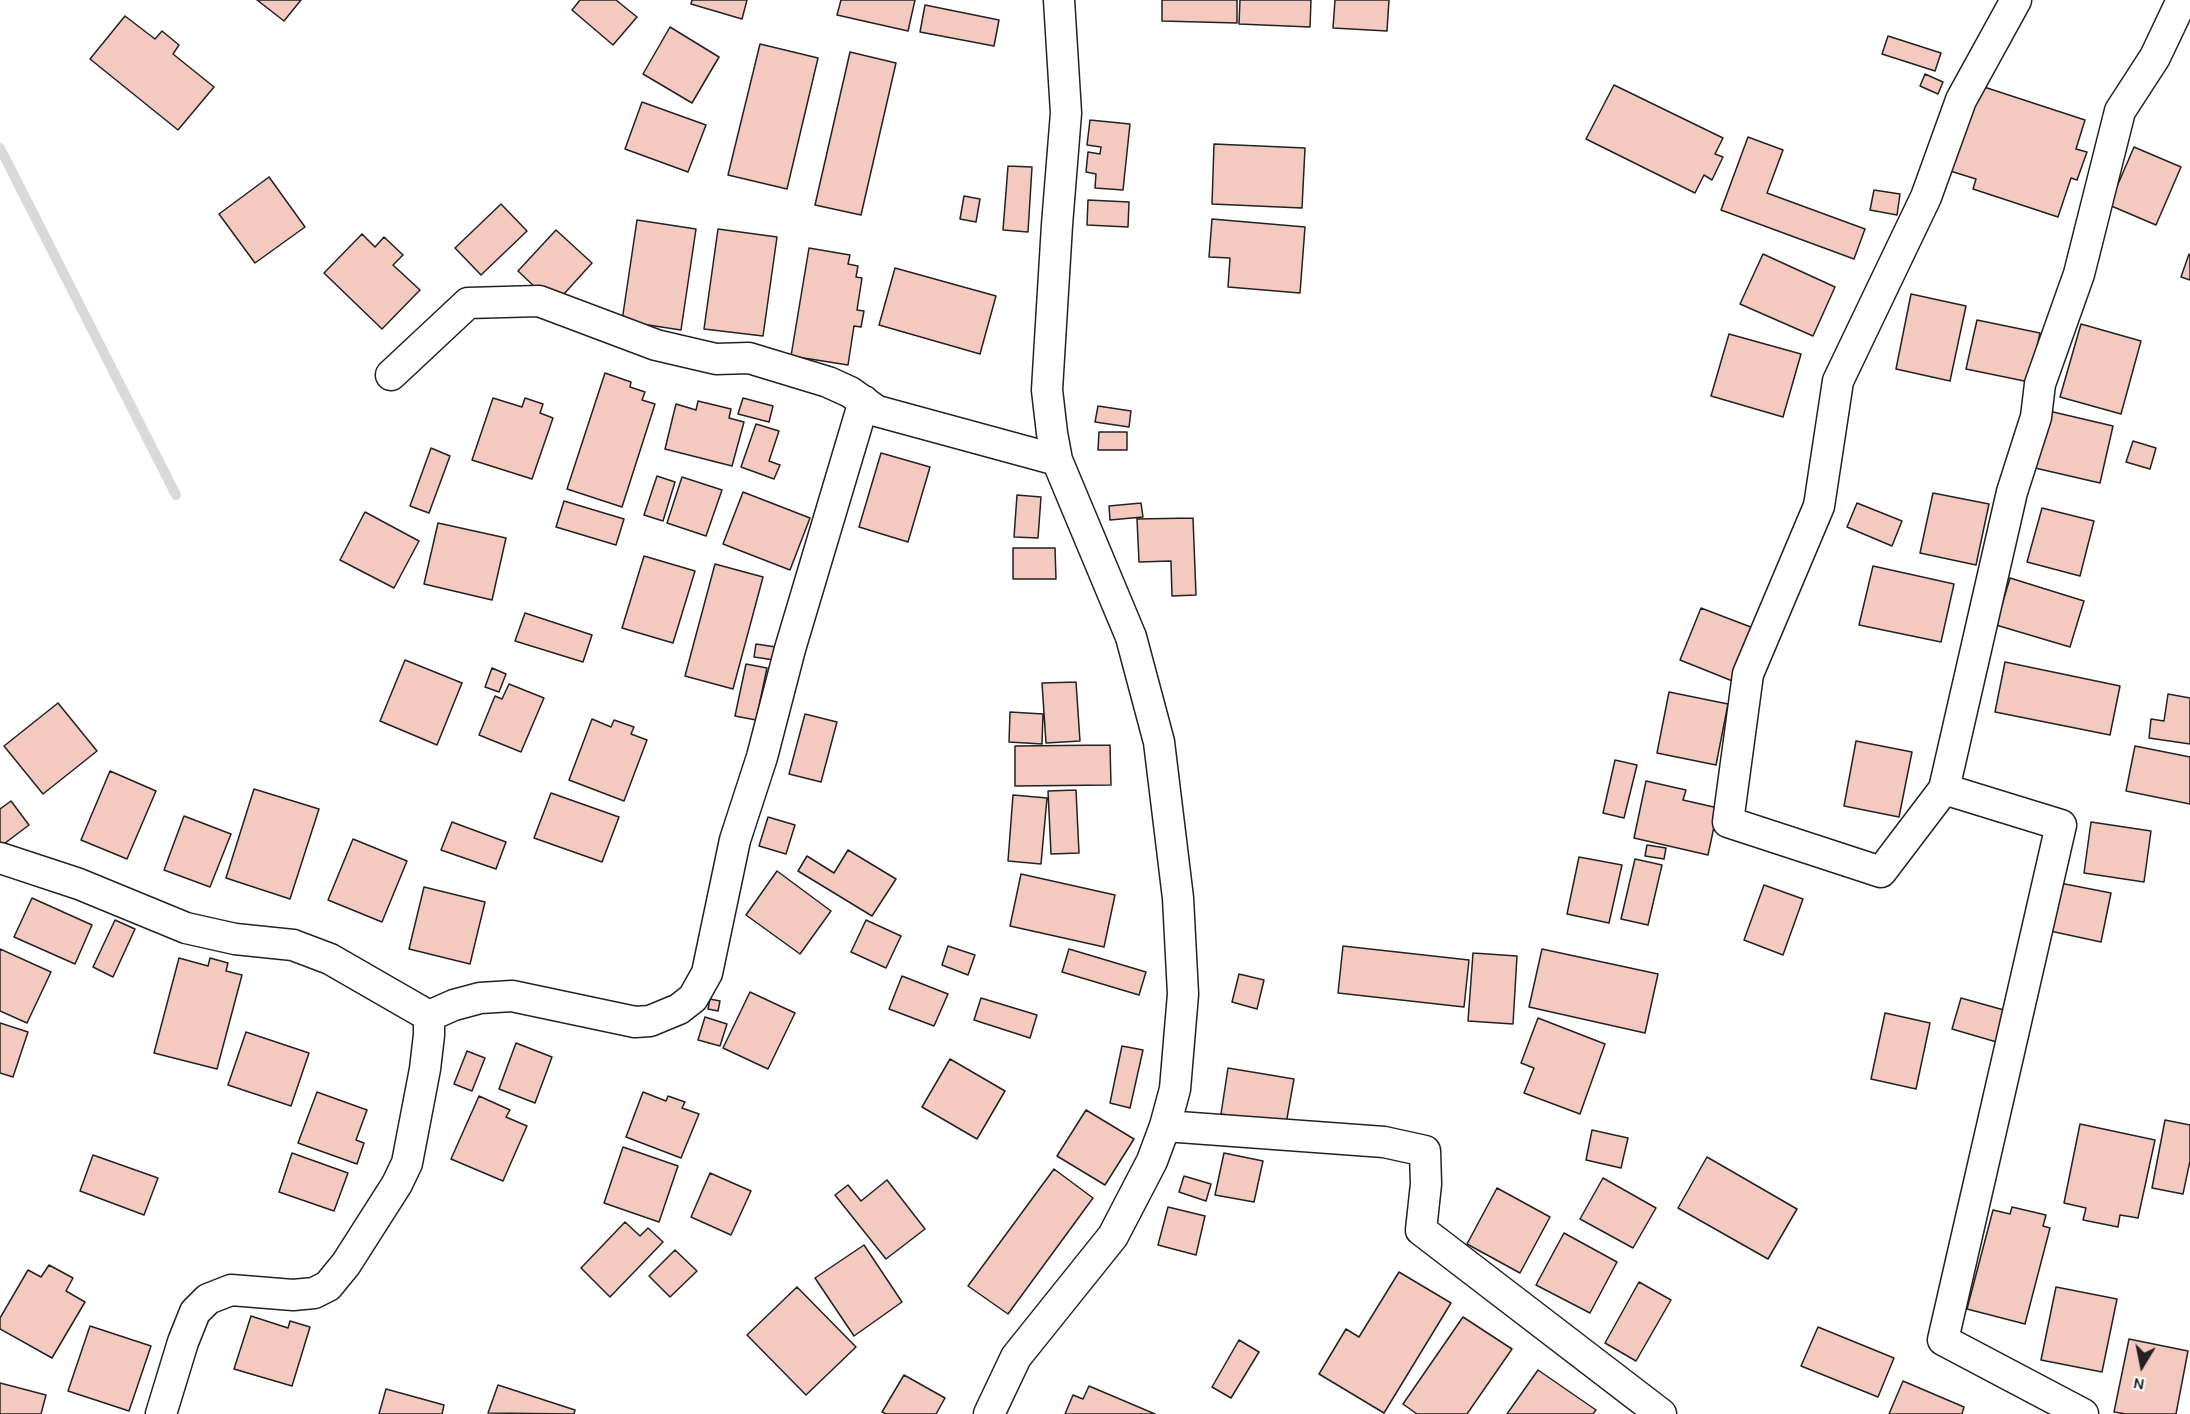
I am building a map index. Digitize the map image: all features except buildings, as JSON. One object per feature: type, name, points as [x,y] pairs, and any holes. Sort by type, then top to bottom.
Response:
[{"type":"street","points":[[989,1414],[1016,1357],[1113,1236],[1152,1161],[1175,1089],[1184,994],[1178,898],[1159,742],[1131,637],[1057,460],[1047,390],[1066,113],[1059,0]]},
{"type":"street","points":[[2016,0],[1961,99],[1926,197],[1838,381],[1819,506],[1748,674],[1728,822],[1881,873],[1944,789],[2012,492],[2036,417],[2040,384],[2079,274],[2120,111],[2156,57],[2182,0]]},
{"type":"street","points":[[391,375],[468,303],[539,301],[656,345],[716,359],[749,358],[828,382],[864,401],[877,411],[1057,460]]},
{"type":"street","points":[[429,1016],[454,1005],[480,998],[512,996],[635,1022],[650,1021],[679,1010],[693,998],[706,973],[735,840],[762,757],[790,650],[864,401]]},
{"type":"street","points":[[1944,789],[2061,825],[1943,1340],[2083,1414]]},
{"type":"street","points":[[0,858],[80,884],[186,928],[235,939],[293,945],[330,959],[429,1016]]},
{"type":"street","points":[[161,1414],[183,1342],[195,1312],[208,1299],[231,1290],[293,1295],[315,1293],[328,1286],[346,1264],[408,1163],[425,1069],[429,1016]]},
{"type":"street","points":[[1165,1126],[1384,1142],[1425,1151],[1426,1184],[1421,1230],[1662,1414]]},
{"type":"waterway","points":[[0,148],[176,495]]}]
